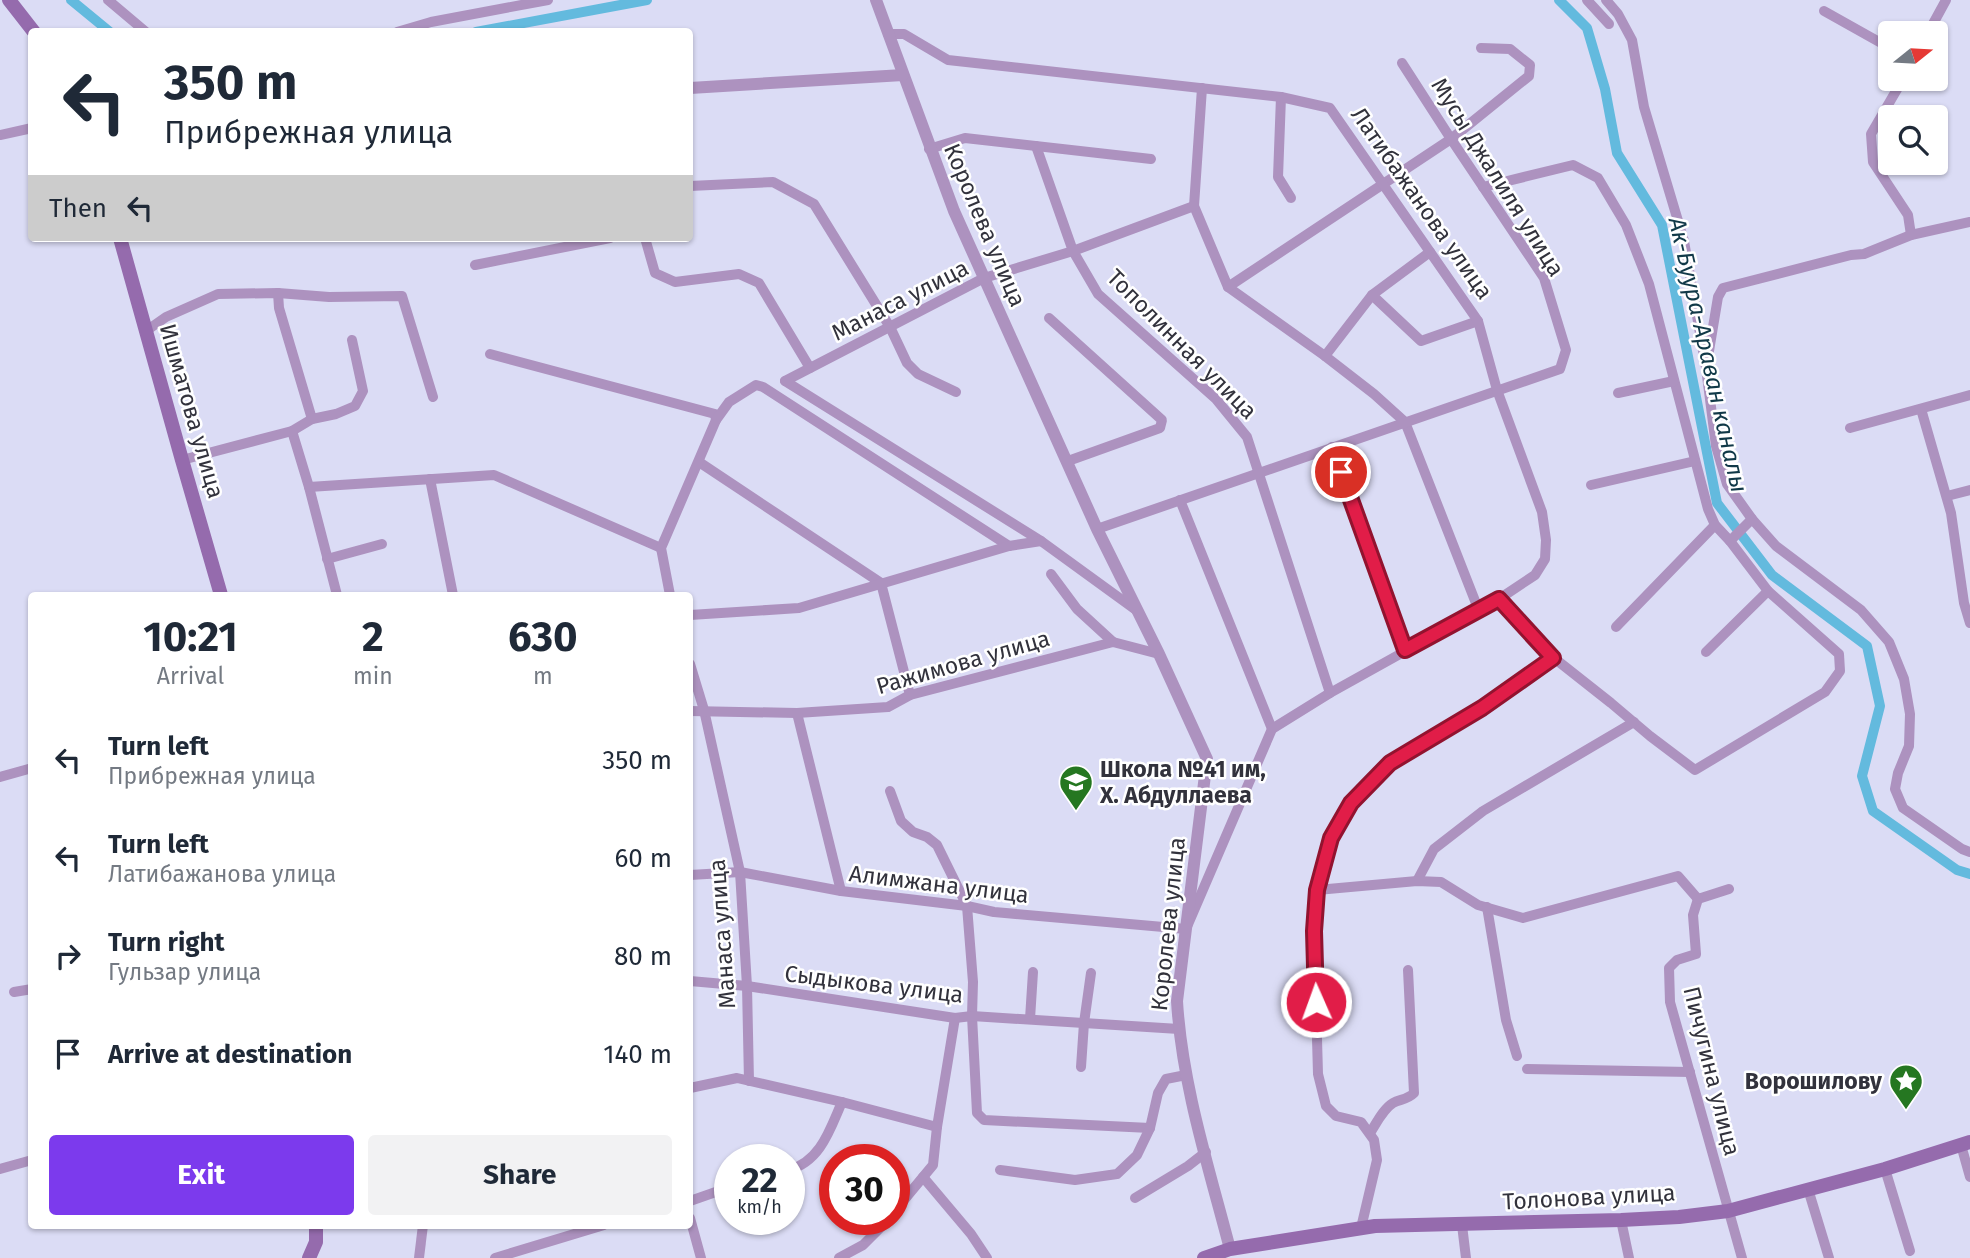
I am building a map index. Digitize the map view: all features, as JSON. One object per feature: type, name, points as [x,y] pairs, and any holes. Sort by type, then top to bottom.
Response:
[{"type":"main road","points":[[9,0],[31,28]]},
{"type":"main road","name":"Ишматова улица","points":[[121,242],[220,592]]},
{"type":"main road","name":"Толонова улица","points":[[1204,1258],[1230,1250],[1375,1226],[1620,1220],[1728,1211],[1885,1169],[1965,1143]]},
{"type":"main road","points":[[309,1258],[316,1241],[316,1229]]},
{"type":"street","points":[[108,0],[141,28]]},
{"type":"street","points":[[412,28],[548,0]]},
{"type":"street","name":"Королева улица","points":[[876,0],[954,211],[1097,528],[1208,759],[1178,1001],[1179,1029],[1186,1076],[1230,1250]]},
{"type":"street","points":[[1587,0],[1609,24]]},
{"type":"street","points":[[1606,0],[1618,14],[1632,40],[1644,107],[1684,240],[1716,446],[1727,484],[1776,546],[1861,610],[1889,642],[1904,679],[1910,715],[1909,746],[1895,789],[1903,808],[1970,852]]},
{"type":"street","points":[[1935,21],[1946,0]]},
{"type":"street","points":[[1825,10],[1878,40]]},
{"type":"street","name":"Латибажанова улица","points":[[888,34],[904,34],[948,60],[1281,97],[1330,108],[1478,321],[1497,390],[1542,512],[1546,540],[1545,559],[1535,575],[1499,599],[1405,650],[1272,729]]},
{"type":"street","points":[[1228,287],[1451,139],[1530,76],[1530,65],[1510,49],[1481,48]]},
{"type":"street","name":"Мусы Джалиля улица","points":[[1097,528],[1560,369],[1566,350],[1544,278],[1402,63]]},
{"type":"street","points":[[693,88],[903,75]]},
{"type":"street","points":[[1202,88],[1194,206],[1228,287],[1325,356],[1405,422],[1479,611]]},
{"type":"street","points":[[1896,91],[1871,134],[1873,162],[1908,215],[1911,235]]},
{"type":"street","points":[[1281,97],[1278,177],[1291,198]]},
{"type":"street","points":[[0,135],[28,129]]},
{"type":"street","points":[[929,149],[965,138],[1151,159]]},
{"type":"street","name":"Тополинная улица","points":[[1036,146],[1073,251],[1098,294],[1216,399],[1247,437],[1330,693]]},
{"type":"street","points":[[1483,187],[1573,165],[1598,178],[1626,225],[1649,284],[1708,509],[1715,525],[1768,591],[1839,654],[1840,671],[1825,692],[1696,770],[1553,658],[1499,599]]},
{"type":"street","points":[[693,186],[773,182],[814,204],[890,327],[907,363],[918,374],[956,392]]},
{"type":"street","name":"Манаса улица","points":[[1041,541],[785,381],[984,278],[1073,251],[1194,206]]},
{"type":"street","points":[[1706,368],[1717,297],[1723,288],[1864,254],[1911,235],[1970,222]]},
{"type":"street","points":[[475,265],[590,242]]},
{"type":"street","points":[[646,242],[655,273],[675,282],[738,274],[759,283],[810,368]]},
{"type":"street","points":[[1325,356],[1372,295],[1430,253]]},
{"type":"street","points":[[278,293],[279,308],[312,419]]},
{"type":"street","points":[[146,331],[166,317],[218,294],[402,296],[433,397]]},
{"type":"street","points":[[1372,295],[1421,341],[1478,321]]},
{"type":"street","name":"Королева улица","points":[[1049,318],[1162,420],[1160,428],[1068,461]]},
{"type":"street","points":[[182,460],[292,431],[312,419],[336,414],[355,406],[363,391],[352,340]]},
{"type":"street","points":[[489,354],[715,414],[716,420]]},
{"type":"street","points":[[1618,393],[1674,381]]},
{"type":"street","points":[[669,592],[661,548],[716,420],[729,402],[757,385],[1009,546]]},
{"type":"street","points":[[1850,428],[1970,395]]},
{"type":"street","points":[[1921,409],[1947,496],[1970,622]]},
{"type":"street","points":[[292,431],[336,592]]},
{"type":"street","points":[[1332,447],[1405,650]]},
{"type":"street","points":[[1591,485],[1695,461]]},
{"type":"street","points":[[699,462],[881,583],[910,695]]},
{"type":"street","points":[[309,487],[494,475],[661,548]]},
{"type":"street","points":[[430,479],[452,592]]},
{"type":"street","points":[[1947,496],[1970,490]]},
{"type":"street","points":[[1180,500],[1272,729],[1186,929]]},
{"type":"street","points":[[1730,541],[1752,519]]},
{"type":"street","points":[[1616,627],[1715,525]]},
{"type":"street","points":[[693,615],[799,608],[1009,546],[1041,541],[1136,610]]},
{"type":"street","points":[[327,559],[382,544]]},
{"type":"street","points":[[1051,574],[1077,609],[1113,642]]},
{"type":"street","points":[[1706,652],[1768,591]]},
{"type":"street","name":"Ражимова улица","points":[[693,711],[797,713],[888,707],[910,695],[1113,642],[1159,654]]},
{"type":"street","points":[[1361,1228],[1377,1160],[1374,1140],[1361,1122],[1336,1116],[1326,1106],[1318,1074],[1314,931],[1317,890],[1331,838],[1351,803],[1390,763],[1482,708],[1553,658]]},
{"type":"street","name":"Манаса улица","points":[[693,674],[704,710],[740,872],[749,1081]]},
{"type":"street","points":[[797,713],[841,891]]},
{"type":"street","points":[[1418,881],[1434,849],[1483,811],[1634,722]]},
{"type":"street","points":[[0,777],[28,769]]},
{"type":"street","points":[[890,791],[901,821],[913,832],[927,837],[937,845],[967,906],[973,982],[977,1113],[984,1119],[1150,1128]]},
{"type":"street","name":"Алимжана улица","points":[[693,874],[740,872],[841,891],[967,906],[994,912],[1186,929]]},
{"type":"street","points":[[1317,890],[1418,881],[1441,882],[1478,905],[1523,918],[1678,876],[1698,900],[1728,889]]},
{"type":"street","name":"Пичугина улица","points":[[1698,900],[1693,915],[1696,954],[1676,960],[1669,968],[1670,1002],[1742,1258]]},
{"type":"street","points":[[1487,907],[1506,1020],[1517,1056]]},
{"type":"street","points":[[1370,1133],[1389,1106],[1414,1093],[1408,970]]},
{"type":"street","points":[[1030,1019],[1032,972]]},
{"type":"street","points":[[1081,1067],[1091,973]]},
{"type":"street","name":"Сыдыкова улица","points":[[693,981],[747,986],[955,1018],[972,1016],[1179,1029]]},
{"type":"street","points":[[15,992],[28,990]]},
{"type":"street","points":[[910,1193],[933,1165],[955,1018]]},
{"type":"street","points":[[1527,1069],[1690,1072]]},
{"type":"street","points":[[1000,1170],[1075,1180],[1117,1174],[1137,1155],[1150,1128],[1158,1093],[1166,1079],[1186,1076]]},
{"type":"street","points":[[693,1087],[737,1078],[937,1126]]},
{"type":"street","points":[[805,1162],[823,1146],[842,1102]]},
{"type":"street","points":[[1965,1143],[1970,1177]]},
{"type":"street","points":[[1135,1198],[1206,1152]]},
{"type":"street","points":[[0,1169],[28,1161]]},
{"type":"street","points":[[1885,1169],[1910,1251]]},
{"type":"street","points":[[923,1177],[971,1234],[986,1258]]},
{"type":"street","points":[[1808,1189],[1829,1258]]},
{"type":"street","points":[[693,1199],[714,1193]]},
{"type":"street","points":[[1620,1220],[1629,1258]]},
{"type":"street","points":[[1462,1225],[1466,1258]]},
{"type":"street","points":[[419,1258],[422,1229]]},
{"type":"street","points":[[495,1258],[591,1229]]},
{"type":"street","points":[[693,1229],[701,1258]]},
{"type":"street","points":[[839,1258],[863,1245],[873,1235]]},
{"type":"waterway","name":"Ак-Буура-Араван каналы","points":[[71,0],[105,28]]},
{"type":"waterway","name":"Ак-Буура-Араван каналы","points":[[497,28],[647,0]]},
{"type":"waterway","name":"Ак-Буура-Араван каналы","points":[[1559,0],[1587,28],[1605,89],[1617,153],[1662,225],[1717,503],[1772,575],[1867,646],[1880,706],[1862,776],[1873,811],[1957,870],[1970,874]]},
{"type":"place","name":"Школа №41 им, Х. Абдуллаева","points":[[1076,812]]},
{"type":"place","name":"Ворошилову","points":[[1906,1111]]},
{"type":"route","points":[[1316,1002],[1314,931],[1317,890],[1331,838],[1351,803],[1390,763],[1482,708],[1553,658],[1499,599],[1405,650],[1341,472]]}]
